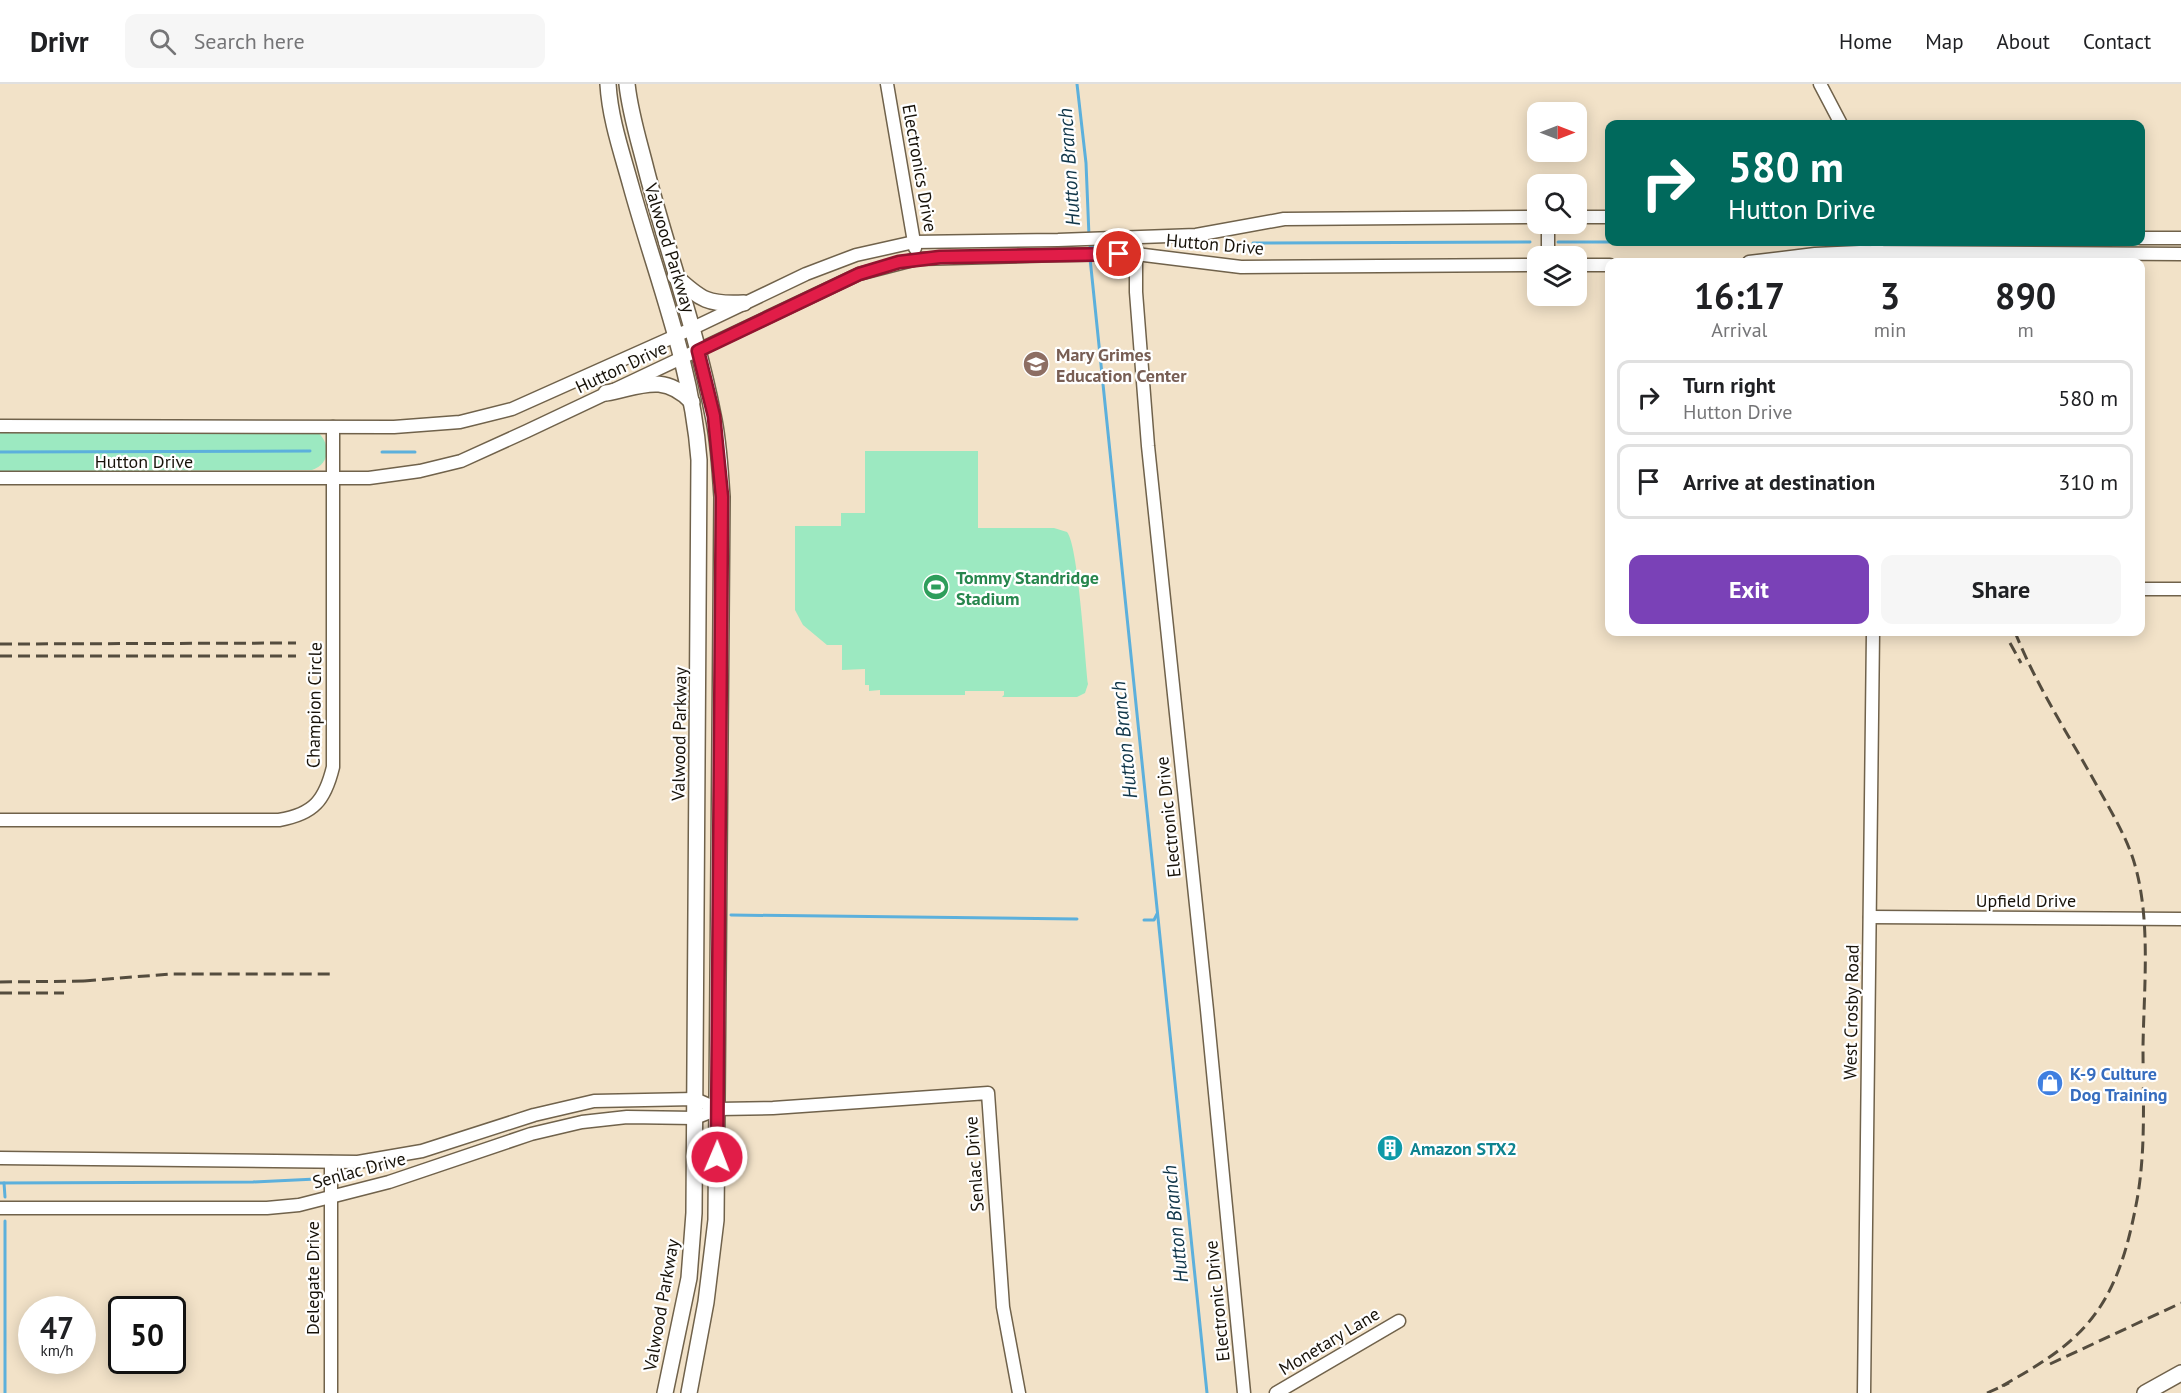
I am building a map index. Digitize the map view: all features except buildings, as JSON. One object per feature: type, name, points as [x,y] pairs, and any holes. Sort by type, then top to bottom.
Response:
[{"type":"main road","name":"Valwood Parkway","points":[[608,84],[619,144],[682,358],[692,402],[699,460],[694,1213],[686,1297],[665,1393]]},
{"type":"main road","name":"Valwood Parkway","points":[[627,84],[635,128],[714,416],[722,497],[716,1220],[712,1263],[689,1393]]},
{"type":"main road","points":[[675,276],[692,292],[707,301],[724,304],[744,303]]},
{"type":"main road","points":[[606,393],[639,384],[657,383],[670,385],[685,394],[692,402]]},
{"type":"main road","points":[[699,634],[721,633]]},
{"type":"main road","points":[[697,899],[719,899]]},
{"type":"main road","points":[[691,1261],[712,1263]]},
{"type":"main road","points":[[2145,1393],[2181,1373]]},
{"type":"street","name":"Electronics Drive","points":[[887,84],[917,259]]},
{"type":"street","points":[[1820,84],[1839,120]]},
{"type":"street","name":"Hutton Drive","points":[[0,426],[394,427],[460,422],[512,409],[691,329],[806,274],[856,255],[914,242],[1196,235],[1284,219],[1527,217]]},
{"type":"street","points":[[1587,217],[1605,217]]},
{"type":"street","name":"Electronic Drive","points":[[1135,238],[1136,292],[1148,446],[1207,1010],[1244,1393]]},
{"type":"street","points":[[2145,238],[2181,238]]},
{"type":"street","points":[[2162,254],[2163,238]]},
{"type":"street","points":[[1782,258],[1815,254],[2031,248],[2181,254]]},
{"type":"street","name":"Hutton Drive","points":[[0,478],[333,479],[369,478],[420,471],[461,460],[859,274],[917,259],[1136,254],[1241,267],[1527,265]]},
{"type":"street","points":[[1587,265],[1605,265]]},
{"type":"street","name":"Champion Circle","points":[[0,820],[279,819],[297,817],[318,804],[328,788],[333,767],[333,427]]},
{"type":"street","points":[[2145,589],[2181,589]]},
{"type":"street","name":"West Crosby Road","points":[[1864,1393],[1874,636]]},
{"type":"street","name":"Upfield Drive","points":[[1870,917],[2181,919]]},
{"type":"street","name":"Senlac Drive","points":[[0,1208],[267,1208],[330,1198],[388,1182],[531,1134],[582,1122],[627,1117],[695,1118],[718,1109],[773,1108],[988,1093],[1003,1307],[1019,1393]]},
{"type":"street","name":"Senlac Drive","points":[[0,1158],[358,1162],[422,1151],[525,1118],[594,1101],[695,1099],[718,1109]]},
{"type":"street","points":[[525,1118],[531,1134]]},
{"type":"street","name":"Delegate Drive","points":[[331,1162],[331,1393]]},
{"type":"street","name":"Monetary Lane","points":[[1276,1393],[1399,1321]]},
{"type":"green space","points":[[0,431],[316,431],[324,441],[327,452],[323,463],[312,470],[0,471]]},
{"type":"green space","name":"Tommy Standridge Stadium","points":[[865,451],[978,451],[978,528],[1054,528],[1067,532],[1074,557],[1080,603],[1088,684],[1085,693],[1077,697],[1002,697],[1004,691],[965,691],[965,695],[880,695],[880,690],[869,691],[869,685],[865,685],[865,669],[842,670],[842,645],[827,645],[803,625],[795,610],[795,526],[841,526],[841,513],[865,513]]},
{"type":"waterway","name":"Hutton Branch","points":[[1077,84],[1086,163],[1089,236]]},
{"type":"waterway","points":[[1253,243],[1530,242]]},
{"type":"waterway","points":[[1558,242],[1605,242]]},
{"type":"waterway","points":[[1090,246],[1111,246]]},
{"type":"waterway","name":"Hutton Branch","points":[[1090,258],[1207,1393]]},
{"type":"waterway","points":[[0,452],[310,451]]},
{"type":"waterway","points":[[382,452],[415,452]]},
{"type":"waterway","points":[[1144,920],[1154,920],[1157,914]]},
{"type":"waterway","points":[[731,915],[1077,919]]},
{"type":"waterway","points":[[0,1183],[253,1182],[316,1179]]},
{"type":"waterway","points":[[4,1183],[5,1197]]},
{"type":"waterway","points":[[5,1221],[5,1393]]},
{"type":"railway","points":[[2002,1386],[2043,1362],[2080,1332],[2100,1307],[2114,1282],[2128,1242],[2134,1214],[2142,1162],[2143,1123],[2145,948],[2138,875],[2119,826],[2042,690],[2017,636]]},
{"type":"railway","points":[[0,644],[296,643]]},
{"type":"railway","points":[[2010,643],[2021,663]]},
{"type":"railway","points":[[0,656],[296,656]]},
{"type":"railway","points":[[84,981],[170,974],[335,974]]},
{"type":"railway","points":[[0,982],[90,981]]},
{"type":"railway","points":[[0,993],[64,993]]},
{"type":"railway","points":[[2050,1364],[2181,1303]]},
{"type":"railway","points":[[1987,1393],[2009,1383]]},
{"type":"place","name":"Mary Grimes Education Center","points":[[1036,364]]},
{"type":"place","name":"Tommy Standridge Stadium","points":[[936,587]]},
{"type":"place","name":"K-9 Culture Dog Training","points":[[2050,1083]]},
{"type":"place","name":"Amazon STX2","points":[[1390,1148]]},
{"type":"route","points":[[717,1157],[722,497],[714,416],[698,351],[859,274],[899,262],[940,257],[1119,254]]}]
